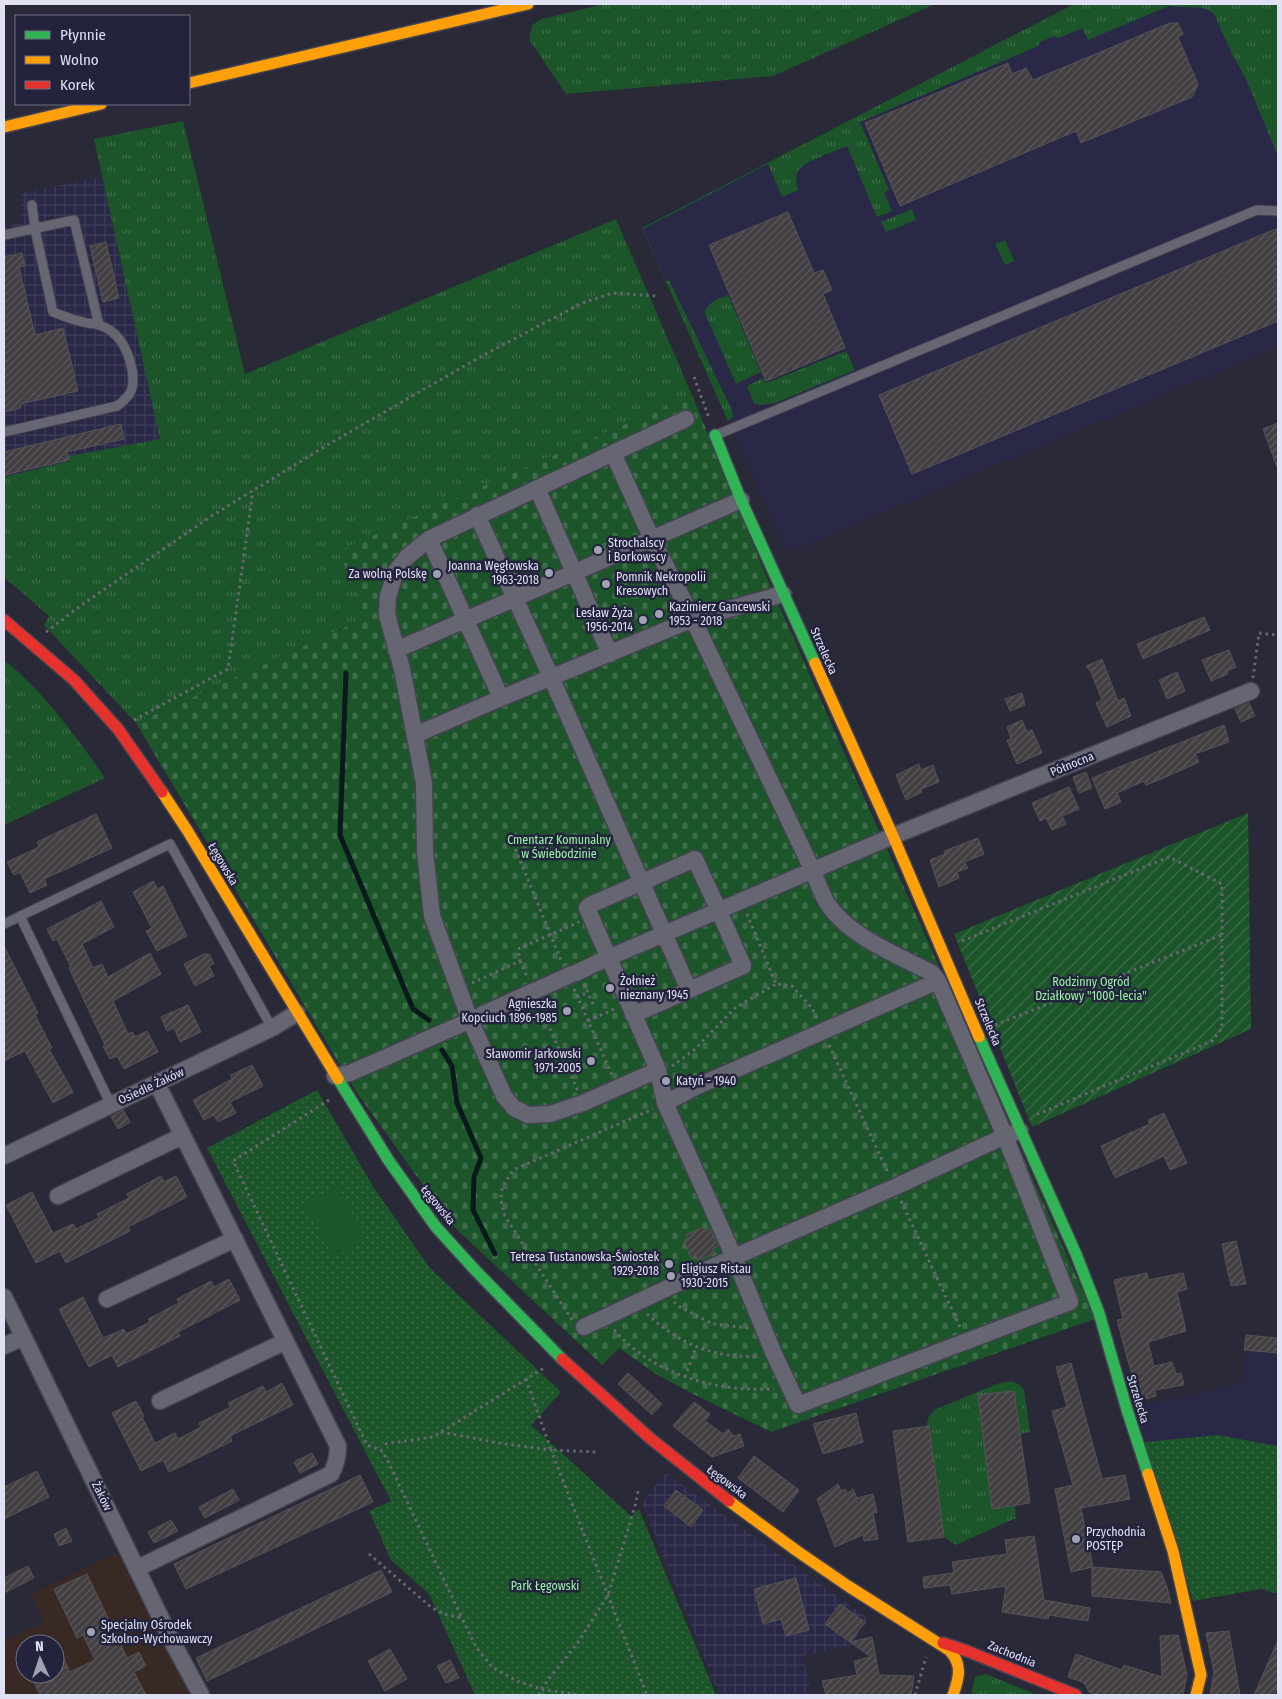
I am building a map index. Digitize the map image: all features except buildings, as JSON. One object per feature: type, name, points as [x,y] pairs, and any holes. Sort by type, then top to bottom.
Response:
[{"type":"street","points":[[190,83],[528,4]]},
{"type":"street","points":[[4,126],[97,105]]},
{"type":"street","points":[[659,1073],[550,1114],[528,1115],[514,1108],[504,1096],[477,1017],[458,990],[432,916],[425,852],[424,783],[402,669],[387,614],[388,596],[396,571],[401,563],[418,546],[429,538],[686,418]]},
{"type":"street","name":"Strzelecka","points":[[715,435],[741,500],[893,836],[1013,1130],[1076,1254],[1098,1313],[1173,1551],[1201,1675],[1196,1695]]},
{"type":"street","points":[[612,453],[651,538],[693,620],[813,871],[826,902],[836,916],[867,940],[932,973],[938,981],[1013,1130],[1070,1302],[798,1405],[665,1103],[659,1073],[634,1015],[604,960],[587,908],[695,859],[720,911],[743,966],[634,1015]]},
{"type":"street","points":[[537,488],[610,654]]},
{"type":"street","points":[[396,650],[741,500]]},
{"type":"street","points":[[477,515],[551,677],[689,990]]},
{"type":"street","points":[[429,538],[500,698]]},
{"type":"street","points":[[415,735],[500,698],[693,620],[783,594]]},
{"type":"street","name":"Łęgowska","points":[[4,620],[74,680],[118,728],[141,760],[187,830],[335,1076],[404,1185],[437,1228],[477,1272],[588,1383],[668,1455],[753,1519],[896,1618],[953,1652],[959,1664],[958,1680],[953,1695]]},
{"type":"street","name":"Północna","points":[[335,1076],[350,1073],[536,990],[575,976],[604,960],[893,836],[1251,692]]},
{"type":"street","points":[[665,1103],[700,1085],[938,981]]},
{"type":"street","name":"Osiedle Żaków","points":[[4,1156],[157,1084],[298,1014]]},
{"type":"street","points":[[138,1568],[331,1474],[336,1465],[338,1446],[284,1342],[235,1239],[157,1084]]},
{"type":"street","points":[[584,1327],[734,1256],[894,1187],[1013,1130]]},
{"type":"street","points":[[58,1196],[182,1136]]},
{"type":"street","points":[[108,1299],[235,1239]]},
{"type":"street","name":"Żaków","points":[[4,1297],[174,1645],[201,1695]]},
{"type":"street","points":[[4,1346],[23,1337]]},
{"type":"street","points":[[160,1401],[284,1342]]},
{"type":"street","name":"Zachodnia","points":[[937,1642],[967,1651],[1076,1695]]},
{"type":"lane","points":[[4,432],[117,406],[127,398],[132,390],[133,378],[126,347],[118,336],[99,325],[83,322],[54,312],[35,229],[32,205]]},
{"type":"lane","points":[[715,435],[1257,210],[1278,210]]},
{"type":"lane","points":[[4,236],[74,220],[99,325]]},
{"type":"lane","points":[[4,924],[170,844],[272,1028]]},
{"type":"lane","points":[[20,916],[111,1104]]},
{"type":"path","points":[[32,643],[83,604],[213,515],[328,444],[480,357],[582,303],[613,293],[657,296]]},
{"type":"path","points":[[694,377],[715,435]]},
{"type":"path","points":[[118,728],[228,669],[254,490]]},
{"type":"path","points":[[1251,692],[1259,633],[1278,635]]},
{"type":"path","points":[[513,843],[550,935],[575,976],[588,992],[594,1006]]},
{"type":"path","points":[[962,941],[1169,857],[1222,884],[1222,1028],[1212,1041],[1013,1130]]},
{"type":"path","points":[[742,901],[776,984]]},
{"type":"path","points":[[583,1103],[536,990],[520,961],[518,949],[590,917]]},
{"type":"path","points":[[995,1025],[1222,935]]},
{"type":"path","points":[[458,990],[520,961]]},
{"type":"path","points":[[575,976],[577,997],[617,1088]]},
{"type":"path","points":[[659,1073],[694,1050],[734,1008],[776,984],[792,986],[812,1008],[966,1341]]},
{"type":"path","points":[[577,997],[588,992]]},
{"type":"path","points":[[588,1021],[618,1008]]},
{"type":"path","points":[[344,1090],[233,1161],[368,1445],[381,1450],[386,1459],[476,1647],[492,1667],[517,1681],[541,1689],[578,1695]]},
{"type":"path","points":[[584,1327],[574,1323],[505,1216],[500,1200],[503,1184],[515,1169],[665,1103]]},
{"type":"path","points":[[663,1291],[678,1306],[713,1324],[737,1328],[763,1328]]},
{"type":"path","points":[[635,1303],[664,1329],[696,1347],[721,1354],[744,1357],[774,1354]]},
{"type":"path","points":[[603,1318],[617,1334],[648,1360],[669,1371],[732,1388],[790,1388]]},
{"type":"path","points":[[685,1376],[696,1347]]},
{"type":"path","points":[[385,1444],[433,1437],[549,1366]]},
{"type":"path","points":[[526,1379],[647,1695]]},
{"type":"path","points":[[442,1432],[499,1443],[552,1450],[598,1452]]},
{"type":"path","points":[[539,1695],[541,1689],[579,1641],[608,1595],[638,1491]]},
{"type":"path","points":[[369,1554],[432,1608],[444,1614],[462,1618]]},
{"type":"path","points":[[915,1695],[926,1655],[929,1653]]},
{"type":"shaded area","points":[[1074,4],[1191,4],[1278,11],[1278,347],[787,553],[642,229]]},
{"type":"shaded area","points":[[102,177],[160,439],[70,456],[71,461],[4,477],[4,227],[21,223],[22,193]]},
{"type":"shaded area","points":[[1246,1335],[1278,1338],[1278,1446],[1218,1435],[1145,1442],[1133,1407],[1243,1383]]},
{"type":"shaded area","points":[[666,1473],[869,1619],[851,1645],[803,1656],[812,1695],[719,1695],[642,1502]]},
{"type":"shaded area","name":"Specjalny Ośrodek Szkolno-Wychowawczy","points":[[117,1553],[189,1695],[4,1695],[4,1642],[15,1636],[15,1684],[65,1684],[65,1634],[20,1634],[44,1622],[31,1594]]},
{"type":"green space","points":[[604,4],[935,4],[773,76],[566,94],[530,41],[532,25],[542,19]]},
{"type":"green space","points":[[1074,4],[1278,4],[1278,156],[1245,77],[1214,14],[1203,8],[1169,6],[1088,40],[1082,28],[1059,38],[1054,36],[1040,42],[1038,46],[860,122],[889,190],[884,192],[892,211],[877,217],[847,146],[801,167],[796,176],[798,190],[782,197],[768,164],[643,229],[666,281],[669,280],[732,410],[733,417],[728,421],[642,228]]},
{"type":"green space","points":[[183,121],[245,374],[616,219],[692,395],[476,489],[340,551],[365,618],[136,723],[44,625],[49,616],[4,577],[4,477],[70,461],[69,456],[160,439],[94,139]]},
{"type":"green space","points":[[912,209],[916,220],[886,232],[881,222]]},
{"type":"green space","points":[[1005,240],[1014,261],[1005,265],[995,244]]},
{"type":"green space","points":[[728,295],[761,372],[736,384],[705,313],[708,306]]},
{"type":"green space","points":[[846,351],[855,370],[775,403],[760,405],[754,403],[747,386],[763,378],[766,383]]},
{"type":"green space","name":"Cmentarz Komunalny w Świebodzinie","points":[[692,395],[767,578],[1095,1319],[771,1432],[656,1374],[619,1348],[602,1365],[451,1224],[355,1090],[136,723],[365,618],[339,551]]},
{"type":"green space","points":[[4,660],[46,700],[71,730],[105,778],[4,825]]},
{"type":"green space","name":"Rodzinny Ogród Działkowy \"1000-lecia\"","points":[[1248,813],[1251,1029],[1032,1127],[954,934]]},
{"type":"green space","name":"Park Łęgowski","points":[[317,1090],[374,1188],[430,1268],[561,1392],[531,1425],[631,1516],[639,1509],[716,1695],[475,1695],[429,1594],[391,1560],[369,1511],[391,1501],[207,1148]]},
{"type":"green space","points":[[337,1186],[366,1240],[334,1257],[305,1203]]},
{"type":"green space","points":[[1011,1381],[1020,1385],[1024,1390],[1030,1432],[1020,1434],[1014,1391],[978,1396],[992,1508],[1015,1506],[1016,1518],[956,1545],[944,1537],[929,1427],[926,1427],[929,1416],[934,1410],[997,1384]]},
{"type":"green space","points":[[1218,1435],[1278,1446],[1278,1594],[1261,1589],[1193,1601],[1145,1442]]},
{"type":"green space","points":[[986,1674],[1037,1695],[971,1695],[975,1677]]},
{"type":"waterway","points":[[346,673],[340,835],[413,1009],[429,1020]]},
{"type":"waterway","points":[[442,1050],[452,1066],[457,1103],[481,1158],[474,1177],[473,1210],[495,1254]]},
{"type":"traffic: fast","points":[[715,435],[741,500],[815,663]]},
{"type":"traffic: fast","points":[[979,1037],[1076,1254],[1099,1313],[1148,1474]]},
{"type":"traffic: fast","points":[[338,1079],[389,1161],[436,1227],[562,1359]]},
{"type":"traffic: slow","points":[[190,83],[528,4]]},
{"type":"traffic: slow","points":[[4,127],[97,105]]},
{"type":"traffic: slow","points":[[815,663],[893,836],[979,1037]]},
{"type":"traffic: slow","points":[[162,792],[338,1079]]},
{"type":"traffic: slow","points":[[1148,1474],[1173,1551],[1201,1675],[1196,1695]]},
{"type":"traffic: slow","points":[[729,1501],[848,1586],[949,1650],[958,1666],[957,1683],[953,1695]]},
{"type":"traffic: jam","points":[[4,620],[74,680],[118,729],[162,792]]},
{"type":"traffic: jam","points":[[562,1359],[651,1439],[729,1501]]},
{"type":"traffic: jam","points":[[943,1643],[1076,1695]]},
{"type":"place","name":"Strochalscy i Borkowscy","points":[[598,550]]},
{"type":"place","name":"Joanna Węgłowska 1963-2018","points":[[549,573]]},
{"type":"place","name":"Za wolną Polskę","points":[[437,574]]},
{"type":"place","name":"Pomnik Nekropolii Kresowych","points":[[606,584]]},
{"type":"place","name":"Kazimierz Gancewski 1953 - 2018","points":[[659,614]]},
{"type":"place","name":"Lesław Żyża 1956-2014","points":[[643,620]]},
{"type":"place","name":"Żołnież nieznany 1945","points":[[610,988]]},
{"type":"place","name":"Agnieszka Kopciuch 1896-1985","points":[[567,1011]]},
{"type":"place","name":"Sławomir Jarkowski 1971-2005","points":[[591,1061]]},
{"type":"place","name":"Katyń - 1940","points":[[666,1081]]},
{"type":"place","name":"Tetresa Tustanowska-Świostek 1929-2018","points":[[669,1264]]},
{"type":"place","name":"Eligiusz Ristau 1930-2015","points":[[671,1276]]},
{"type":"place","name":"Przychodnia POSTĘP","points":[[1076,1539]]},
{"type":"place","name":"Specjalny Ośrodek Szkolno-Wychowawczy","points":[[91,1632]]}]
